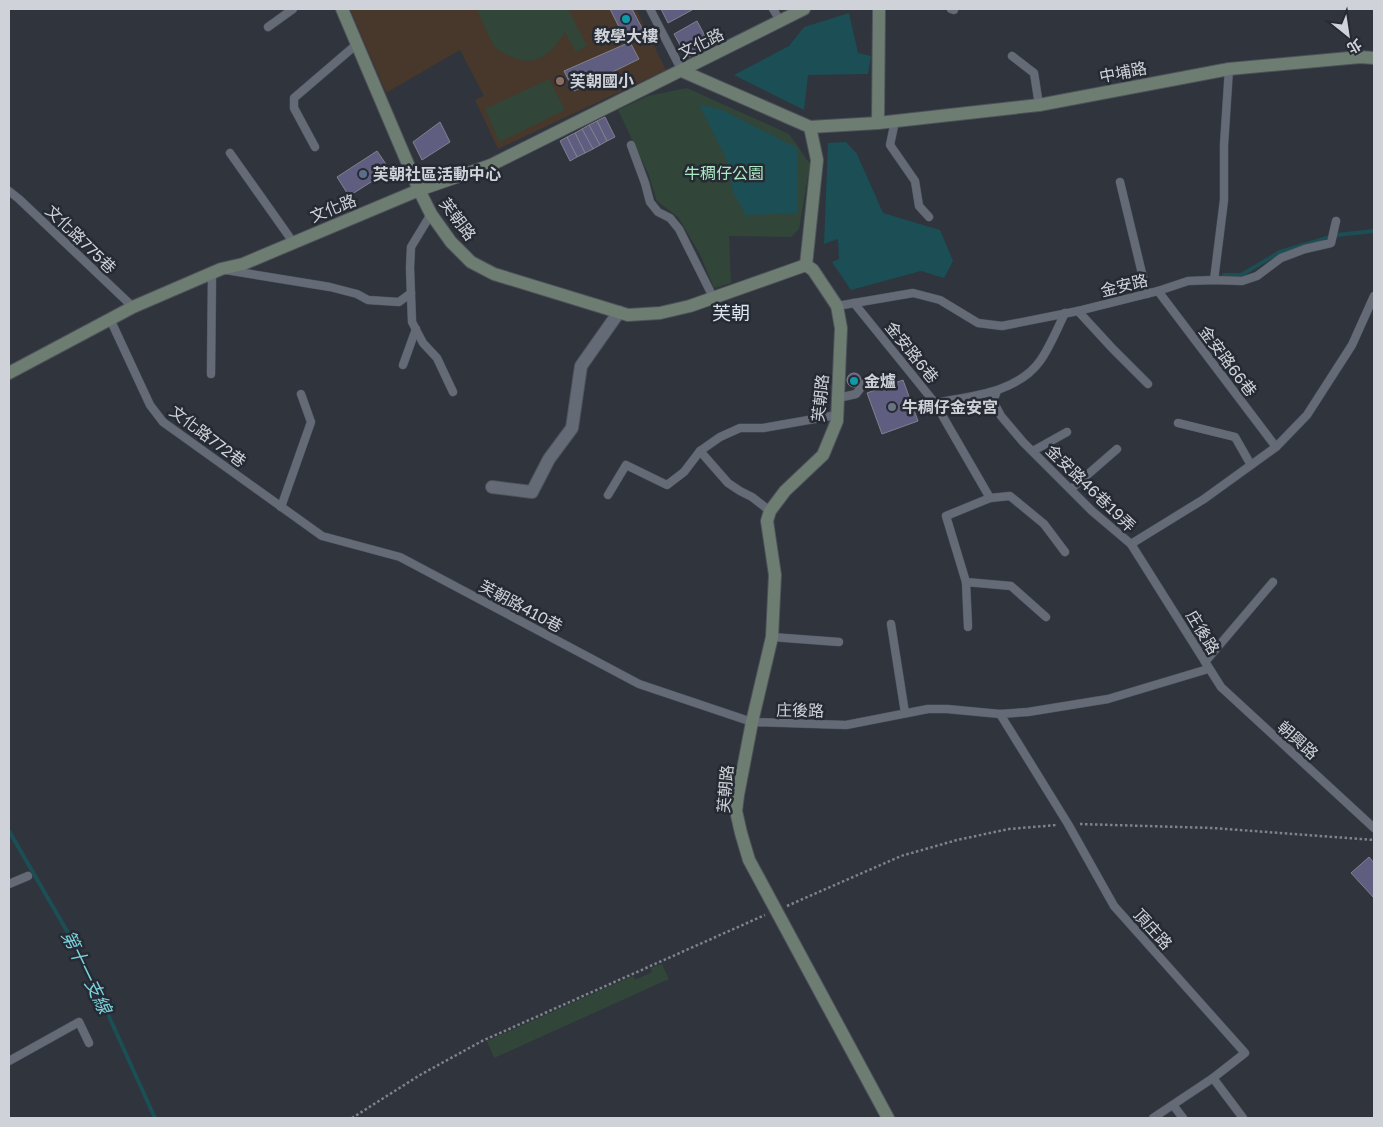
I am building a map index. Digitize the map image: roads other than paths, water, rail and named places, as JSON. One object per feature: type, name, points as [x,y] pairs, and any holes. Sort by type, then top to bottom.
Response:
[{"type":"street","name":"芙朝路","points":[[342,9],[431,214],[451,242],[471,262],[494,274],[628,315],[660,313],[690,306],[806,265],[813,270],[837,306],[841,328],[837,421],[822,454],[785,491],[770,511],[767,521],[775,575],[772,637],[752,722],[736,812],[749,860],[888,1118]]},
{"type":"street","name":"文化路","points":[[9,372],[133,307],[216,271],[243,264],[419,190],[491,164],[804,9]]},
{"type":"street","points":[[878,123],[879,9]]},
{"type":"street","name":"中埔路","points":[[810,127],[878,123],[1039,105],[1229,69],[1374,58]]},
{"type":"street","points":[[682,70],[810,127],[817,160],[806,265]]},
{"type":"street","points":[[492,487],[532,492],[549,459],[572,428],[581,366],[619,312]]},
{"type":"lane","points":[[268,27],[293,9]]},
{"type":"lane","points":[[650,9],[682,70]]},
{"type":"lane","points":[[773,9],[781,22]]},
{"type":"lane","points":[[315,147],[294,108],[294,98],[357,44]]},
{"type":"lane","points":[[1012,56],[1034,73],[1039,105]]},
{"type":"lane","points":[[1214,280],[1224,200],[1224,145],[1229,69]]},
{"type":"lane","points":[[895,121],[890,146],[914,181],[919,206],[929,217]]},
{"type":"lane","points":[[631,145],[650,202],[658,212],[670,218],[679,229],[713,297]]},
{"type":"lane","points":[[230,153],[293,242]]},
{"type":"lane","points":[[1120,182],[1147,294]]},
{"type":"lane","name":"文化路775巷","points":[[9,192],[19,199],[133,307]]},
{"type":"lane","points":[[431,214],[411,247],[412,322],[423,343],[437,358],[453,392]]},
{"type":"lane","name":"金安路","points":[[837,306],[913,293],[940,300],[978,323],[1002,326],[1078,311],[1158,291],[1188,281],[1242,281],[1257,276],[1281,258],[1331,242],[1336,221]]},
{"type":"lane","points":[[211,374],[216,271],[330,287],[357,294],[368,300],[399,302],[411,292]]},
{"type":"lane","name":"金安路66巷","points":[[1158,291],[1276,448]]},
{"type":"lane","points":[[1131,544],[1204,499],[1276,448],[1307,415],[1352,345],[1374,296]]},
{"type":"lane","name":"金安路6巷","points":[[854,303],[935,403],[990,498]]},
{"type":"lane","points":[[1078,311],[1148,384]]},
{"type":"lane","points":[[935,403],[997,390],[1022,379],[1040,362],[1065,313]]},
{"type":"lane","name":"文化路772巷","points":[[110,319],[150,405],[163,422],[281,507]]},
{"type":"lane","points":[[403,365],[416,329]]},
{"type":"lane","points":[[838,398],[856,394],[865,382]]},
{"type":"lane","name":"金安路46巷19弄","points":[[997,390],[993,401],[1001,416],[1092,511],[1131,544]]},
{"type":"lane","points":[[281,507],[311,422],[301,394]]},
{"type":"lane","points":[[608,494],[626,465],[668,485],[684,472],[700,451],[720,437],[740,428],[763,428],[837,415]]},
{"type":"lane","points":[[1178,423],[1235,438],[1251,466]]},
{"type":"lane","name":"金安路46巷19弄","points":[[1033,451],[1067,432]]},
{"type":"lane","points":[[1071,489],[1117,449]]},
{"type":"lane","points":[[700,451],[728,483],[752,497],[770,511]]},
{"type":"lane","points":[[968,627],[966,582],[946,516],[990,498],[1010,496],[1044,524],[1065,552]]},
{"type":"lane","name":"芙朝路410巷","points":[[281,507],[322,536],[400,557],[638,684],[752,722]]},
{"type":"lane","name":"庄後路","points":[[752,722],[846,725],[928,709],[1000,714],[1028,712],[1108,699],[1207,665],[1200,651],[1131,544]]},
{"type":"lane","points":[[966,582],[1011,586],[1046,617]]},
{"type":"lane","points":[[1207,665],[1273,582]]},
{"type":"lane","points":[[891,624],[905,713]]},
{"type":"lane","points":[[772,637],[839,642]]},
{"type":"lane","name":"朝興路","points":[[1207,665],[1221,687],[1374,828]]},
{"type":"lane","name":"頂庄路","points":[[1000,714],[1068,824],[1114,906],[1245,1053],[1213,1078],[1153,1118]]},
{"type":"lane","points":[[9,884],[28,876]]},
{"type":"lane","points":[[9,1060],[79,1022],[89,1043]]},
{"type":"lane","points":[[1213,1078],[1244,1118]]},
{"type":"lane","points":[[1173,1105],[1183,1118]]},
{"type":"water","points":[[849,13],[858,53],[871,56],[868,74],[808,75],[804,110],[734,75],[789,46],[804,27]]},
{"type":"water","points":[[699,104],[722,110],[797,148],[798,213],[746,215],[733,192],[727,160]]},
{"type":"water","points":[[846,142],[857,154],[883,213],[940,230],[953,261],[944,278],[921,271],[851,290],[832,262],[839,259],[838,239],[824,244],[828,143]]},
{"type":"waterway","points":[[1224,275],[1241,275],[1280,252],[1337,235],[1374,231]]},
{"type":"waterway","name":"第十一支線","points":[[9,831],[82,957],[155,1118]]},
{"type":"place","name":"教學大樓","points":[[626,19]]},
{"type":"place","name":"芙朝國小","points":[[560,81]]},
{"type":"place","name":"芙朝社區活動中心","points":[[363,174]]},
{"type":"place","name":"金爐","points":[[854,381]]},
{"type":"place","name":"牛稠仔金安宮","points":[[892,407]]},
{"type":"district","name":"芙朝","points":[[731,313]]},
{"type":"park label","name":"牛稠仔公園","points":[[724,173]]}]
